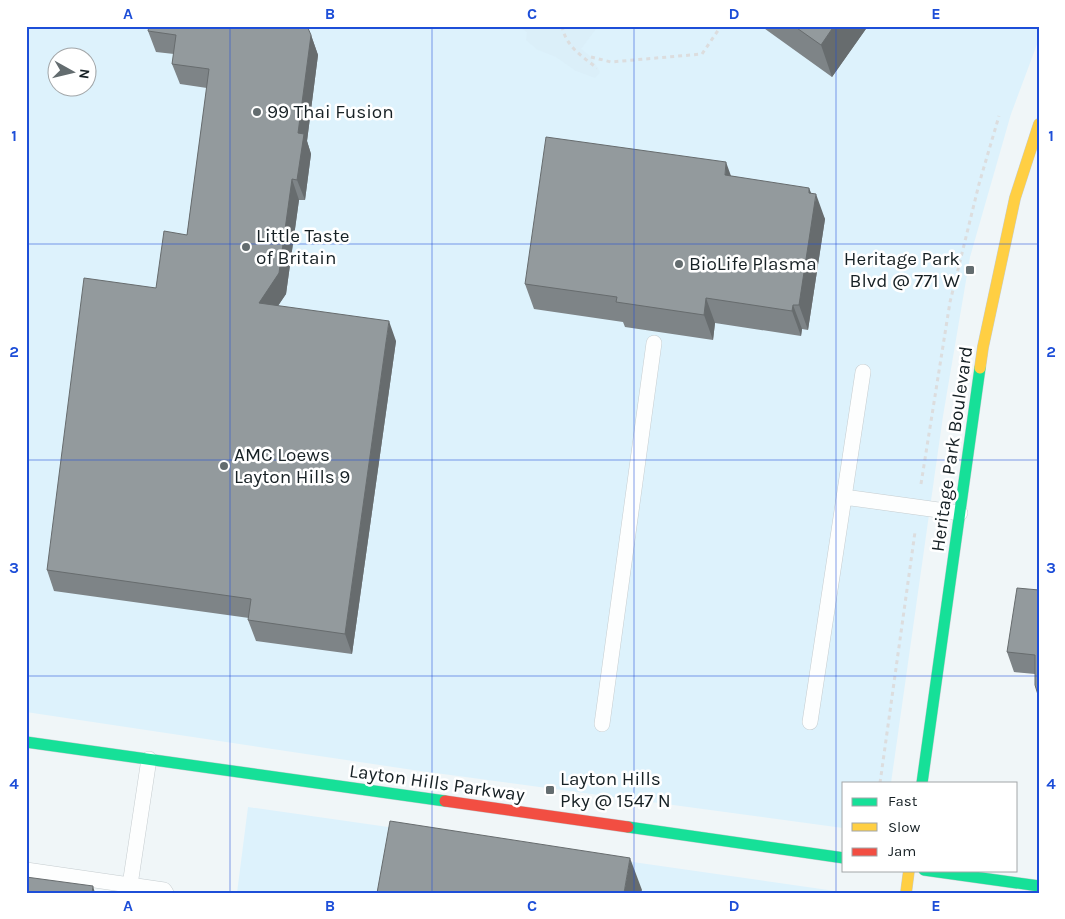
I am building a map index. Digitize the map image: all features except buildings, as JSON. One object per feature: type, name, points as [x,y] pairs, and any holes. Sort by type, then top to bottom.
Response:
[{"type":"street","name":"Heritage Park Boulevard","points":[[922,782],[984,347],[1015,198],[1039,124]]},
{"type":"street","name":"Layton Hills Parkway","points":[[26,742],[842,858]]},
{"type":"street","points":[[906,893],[909,872]]},
{"type":"street","points":[[938,872],[1039,886]]},
{"type":"lane","points":[[602,724],[654,343]]},
{"type":"lane","points":[[810,722],[863,372]]},
{"type":"lane","points":[[844,497],[960,513]]},
{"type":"lane","points":[[130,885],[149,759]]},
{"type":"lane","points":[[26,870],[164,890],[166,893]]},
{"type":"path","points":[[562,26],[567,40],[574,50],[597,68]]},
{"type":"path","points":[[591,57],[611,62],[702,54],[721,26]]},
{"type":"path","points":[[880,782],[918,508],[950,302],[979,184],[999,116]]},
{"type":"shaded area","points":[[26,26],[1039,26],[1039,39],[1011,114],[970,257],[943,416],[891,782],[842,782],[842,828],[413,770],[26,712]]},
{"type":"shaded area","points":[[518,26],[598,26],[581,49],[591,57],[600,72],[595,78],[576,71],[556,57],[538,50],[526,40],[527,32]]},
{"type":"shaded area","points":[[248,807],[828,890],[844,893],[237,893]]},
{"type":"traffic: fast","points":[[922,782],[980,368]]},
{"type":"traffic: fast","points":[[26,742],[445,801]]},
{"type":"traffic: fast","points":[[628,827],[842,858]]},
{"type":"traffic: fast","points":[[938,872],[1039,886]]},
{"type":"traffic: slow","points":[[980,368],[1015,198],[1039,124]]},
{"type":"traffic: slow","points":[[906,893],[909,872]]},
{"type":"traffic: jam","points":[[445,801],[628,827]]},
{"type":"place","name":"99 Thai Fusion","points":[[257,112]]},
{"type":"place","name":"Little Taste of Britain","points":[[246,247]]},
{"type":"place","name":"BioLife Plasma","points":[[679,264]]},
{"type":"place","name":"Heritage Park Blvd @ 771 W","points":[[970,270]]},
{"type":"place","name":"AMC Loews Layton Hills 9","points":[[224,466]]},
{"type":"place","name":"Layton Hills Pky @ 1547 N","points":[[550,790]]}]
